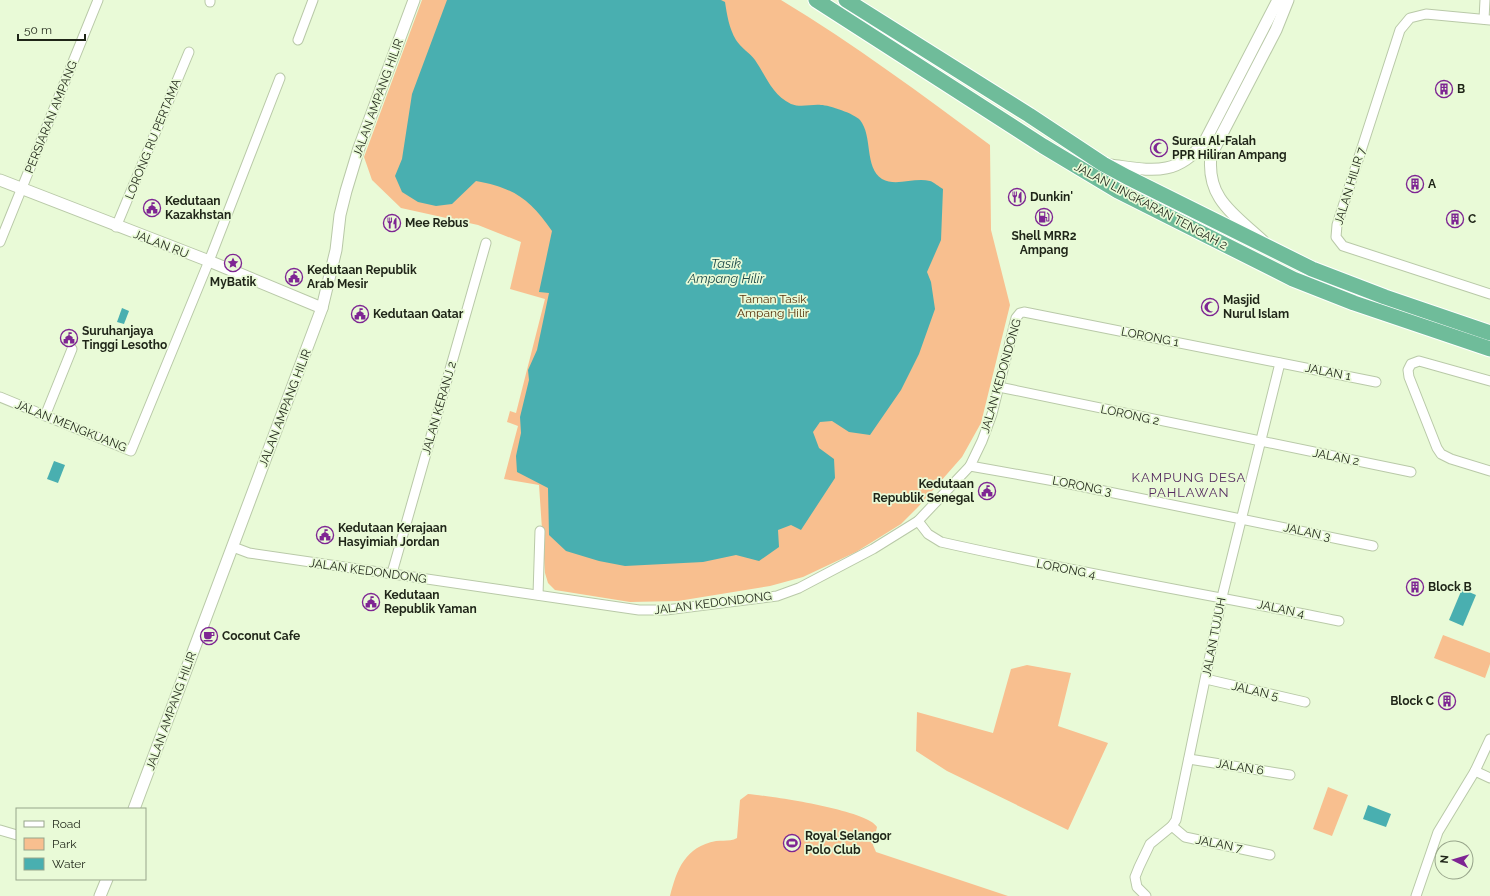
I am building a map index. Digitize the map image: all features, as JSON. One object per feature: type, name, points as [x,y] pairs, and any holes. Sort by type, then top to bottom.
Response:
[{"type":"highway","name":"JALAN LINGKARAN TENGAH 2","points":[[816,0],[1050,150],[1118,191],[1293,279],[1354,303],[1490,348]]},
{"type":"highway","name":"JALAN LINGKARAN TENGAH 2","points":[[846,0],[1022,110],[1103,164],[1272,250],[1359,288],[1490,333]]},
{"type":"street","name":"PERSIARAN AMPANG","points":[[22,189],[98,0]]},
{"type":"street","points":[[298,40],[313,0]]},
{"type":"street","name":"JALAN AMPANG HILIR","points":[[134,808],[322,308],[336,250],[340,215],[346,191],[359,148],[414,0]]},
{"type":"street","points":[[1103,164],[1160,170],[1174,167],[1196,152],[1205,141],[1278,0]]},
{"type":"street","points":[[1272,250],[1216,195],[1211,182],[1209,168],[1211,155],[1276,30],[1288,0]]},
{"type":"street","points":[[1485,0],[1487,20]]},
{"type":"street","name":"JALAN HILIR 7","points":[[1487,20],[1426,14],[1410,18],[1400,30],[1337,225],[1336,238],[1343,246],[1490,294]]},
{"type":"street","name":"LORONG RU PERTAMA","points":[[116,226],[189,52]]},
{"type":"street","points":[[208,261],[280,78]]},
{"type":"street","name":"JALAN RU","points":[[0,180],[208,261],[322,308]]},
{"type":"street","points":[[0,242],[22,189]]},
{"type":"street","name":"JALAN KERANJ 2","points":[[392,573],[486,244]]},
{"type":"street","name":"JALAN MENGKUANG","points":[[0,398],[131,451],[208,261]]},
{"type":"street","name":"LORONG 1","points":[[1020,313],[1024,312],[1280,363]]},
{"type":"street","name":"JALAN KEDONDONG","points":[[232,547],[248,554],[392,573],[639,610],[681,609],[777,596],[799,588],[859,556],[918,521],[970,466],[992,414],[1016,318],[1020,313]]},
{"type":"street","points":[[45,416],[72,349]]},
{"type":"street","points":[[1490,381],[1419,361],[1411,364],[1408,370],[1409,377],[1437,448],[1441,454],[1451,459],[1490,471]]},
{"type":"street","name":"JALAN 1","points":[[1280,363],[1376,382]]},
{"type":"street","name":"JALAN TUJUH","points":[[1172,826],[1176,820],[1222,597],[1280,363]]},
{"type":"street","name":"LORONG 2","points":[[999,387],[1261,441]]},
{"type":"street","name":"JALAN 2","points":[[1261,441],[1411,472]]},
{"type":"street","name":"LORONG 3","points":[[970,466],[1060,482],[1241,519]]},
{"type":"street","name":"JALAN 3","points":[[1241,519],[1373,546]]},
{"type":"street","name":"LORONG 4","points":[[918,521],[928,534],[941,542],[1093,575],[1222,597]]},
{"type":"street","points":[[538,595],[540,530]]},
{"type":"street","name":"JALAN 4","points":[[1222,597],[1339,621]]},
{"type":"street","name":"JALAN 5","points":[[1206,680],[1305,702]]},
{"type":"street","points":[[1416,896],[1438,832],[1476,771],[1490,739]]},
{"type":"street","name":"JALAN 6","points":[[1189,759],[1290,775]]},
{"type":"street","points":[[1476,771],[1490,778]]},
{"type":"street","points":[[1146,896],[1137,887],[1135,877],[1139,866],[1150,844],[1172,826]]},
{"type":"street","name":"JALAN 7","points":[[1172,826],[1185,838],[1270,855]]},
{"type":"street","points":[[0,830],[16,835]]},
{"type":"street","points":[[100,896],[106,880]]},
{"type":"green space","name":"Tasik Ampang Hilir","points":[[422,0],[781,0],[913,88],[990,145],[991,230],[1010,305],[981,423],[962,457],[901,524],[856,552],[803,577],[770,586],[678,601],[630,602],[555,590],[548,583],[545,573],[539,485],[504,479],[518,426],[507,422],[510,411],[516,413],[545,299],[510,289],[521,242],[478,225],[401,208],[372,180],[364,157]]},
{"type":"green space","points":[[1443,635],[1490,653],[1490,664],[1485,678],[1434,658]]},
{"type":"green space","points":[[1027,665],[1071,673],[1058,726],[1108,743],[1068,830],[947,771],[916,751],[917,712],[993,733],[1011,669]]},
{"type":"green space","points":[[1328,787],[1348,795],[1332,836],[1313,829]]},
{"type":"green space","name":"Royal Selangor Polo Club","points":[[748,794],[817,805],[856,815],[869,821],[877,827],[873,845],[876,852],[1008,896],[670,896],[679,868],[690,854],[705,844],[737,838],[740,800]]},
{"type":"water","name":"Tasik Ampang Hilir","points":[[447,0],[721,0],[725,2],[730,26],[736,40],[740,46],[755,60],[770,85],[779,96],[795,105],[830,106],[853,115],[860,120],[866,134],[873,167],[876,174],[882,179],[893,182],[924,180],[933,182],[943,189],[941,240],[927,272],[931,282],[935,309],[919,354],[901,390],[870,435],[849,432],[832,421],[820,422],[813,432],[819,448],[834,459],[835,478],[801,530],[791,525],[778,530],[779,547],[759,561],[736,555],[703,562],[625,566],[599,561],[566,551],[549,535],[548,488],[517,472],[516,456],[521,433],[520,417],[529,380],[528,370],[537,350],[549,293],[539,292],[552,231],[528,203],[511,191],[501,187],[476,181],[452,204],[436,206],[418,202],[402,192],[395,176],[402,159],[412,94]]},
{"type":"water","points":[[122,308],[129,311],[124,324],[117,322]]},
{"type":"water","points":[[54,461],[65,465],[58,483],[47,479]]},
{"type":"water","points":[[1462,589],[1476,595],[1463,626],[1449,620]]},
{"type":"water","points":[[1368,805],[1391,814],[1386,827],[1363,819]]},
{"type":"place","name":"B","points":[[1444,89]]},
{"type":"place","name":"Surau Al-Falah PPR Hiliran Ampang","points":[[1159,148]]},
{"type":"place","name":"A","points":[[1415,184]]},
{"type":"place","name":"Dunkin'","points":[[1017,197]]},
{"type":"place","name":"Kedutaan Kazakhstan","points":[[152,208]]},
{"type":"place","name":"Shell MRR2 Ampang","points":[[1044,217]]},
{"type":"place","name":"C","points":[[1455,219]]},
{"type":"place","name":"Mee Rebus","points":[[392,223]]},
{"type":"place","name":"MyBatik","points":[[233,263]]},
{"type":"place","name":"Kedutaan Republik Arab Mesir","points":[[294,277]]},
{"type":"place","name":"Masjid Nurul Islam","points":[[1210,307]]},
{"type":"place","name":"Kedutaan Qatar","points":[[360,314]]},
{"type":"place","name":"Suruhanjaya Tinggi Lesotho","points":[[69,338]]},
{"type":"place","name":"Kedutaan Republik Senegal","points":[[987,491]]},
{"type":"place","name":"Kedutaan Kerajaan Hasyimiah Jordan","points":[[325,535]]},
{"type":"place","name":"Block B","points":[[1415,587]]},
{"type":"place","name":"Kedutaan Republik Yaman","points":[[371,602]]},
{"type":"place","name":"Coconut Cafe","points":[[209,636]]},
{"type":"place","name":"Block C","points":[[1447,701]]},
{"type":"place","name":"Royal Selangor Polo Club","points":[[792,843]]},
{"type":"district","name":"KAMPUNG DESA PAHLAWAN","points":[[1189,484]]},
{"type":"park label","name":"Taman Tasik Ampang Hilir","points":[[773,306]]}]
